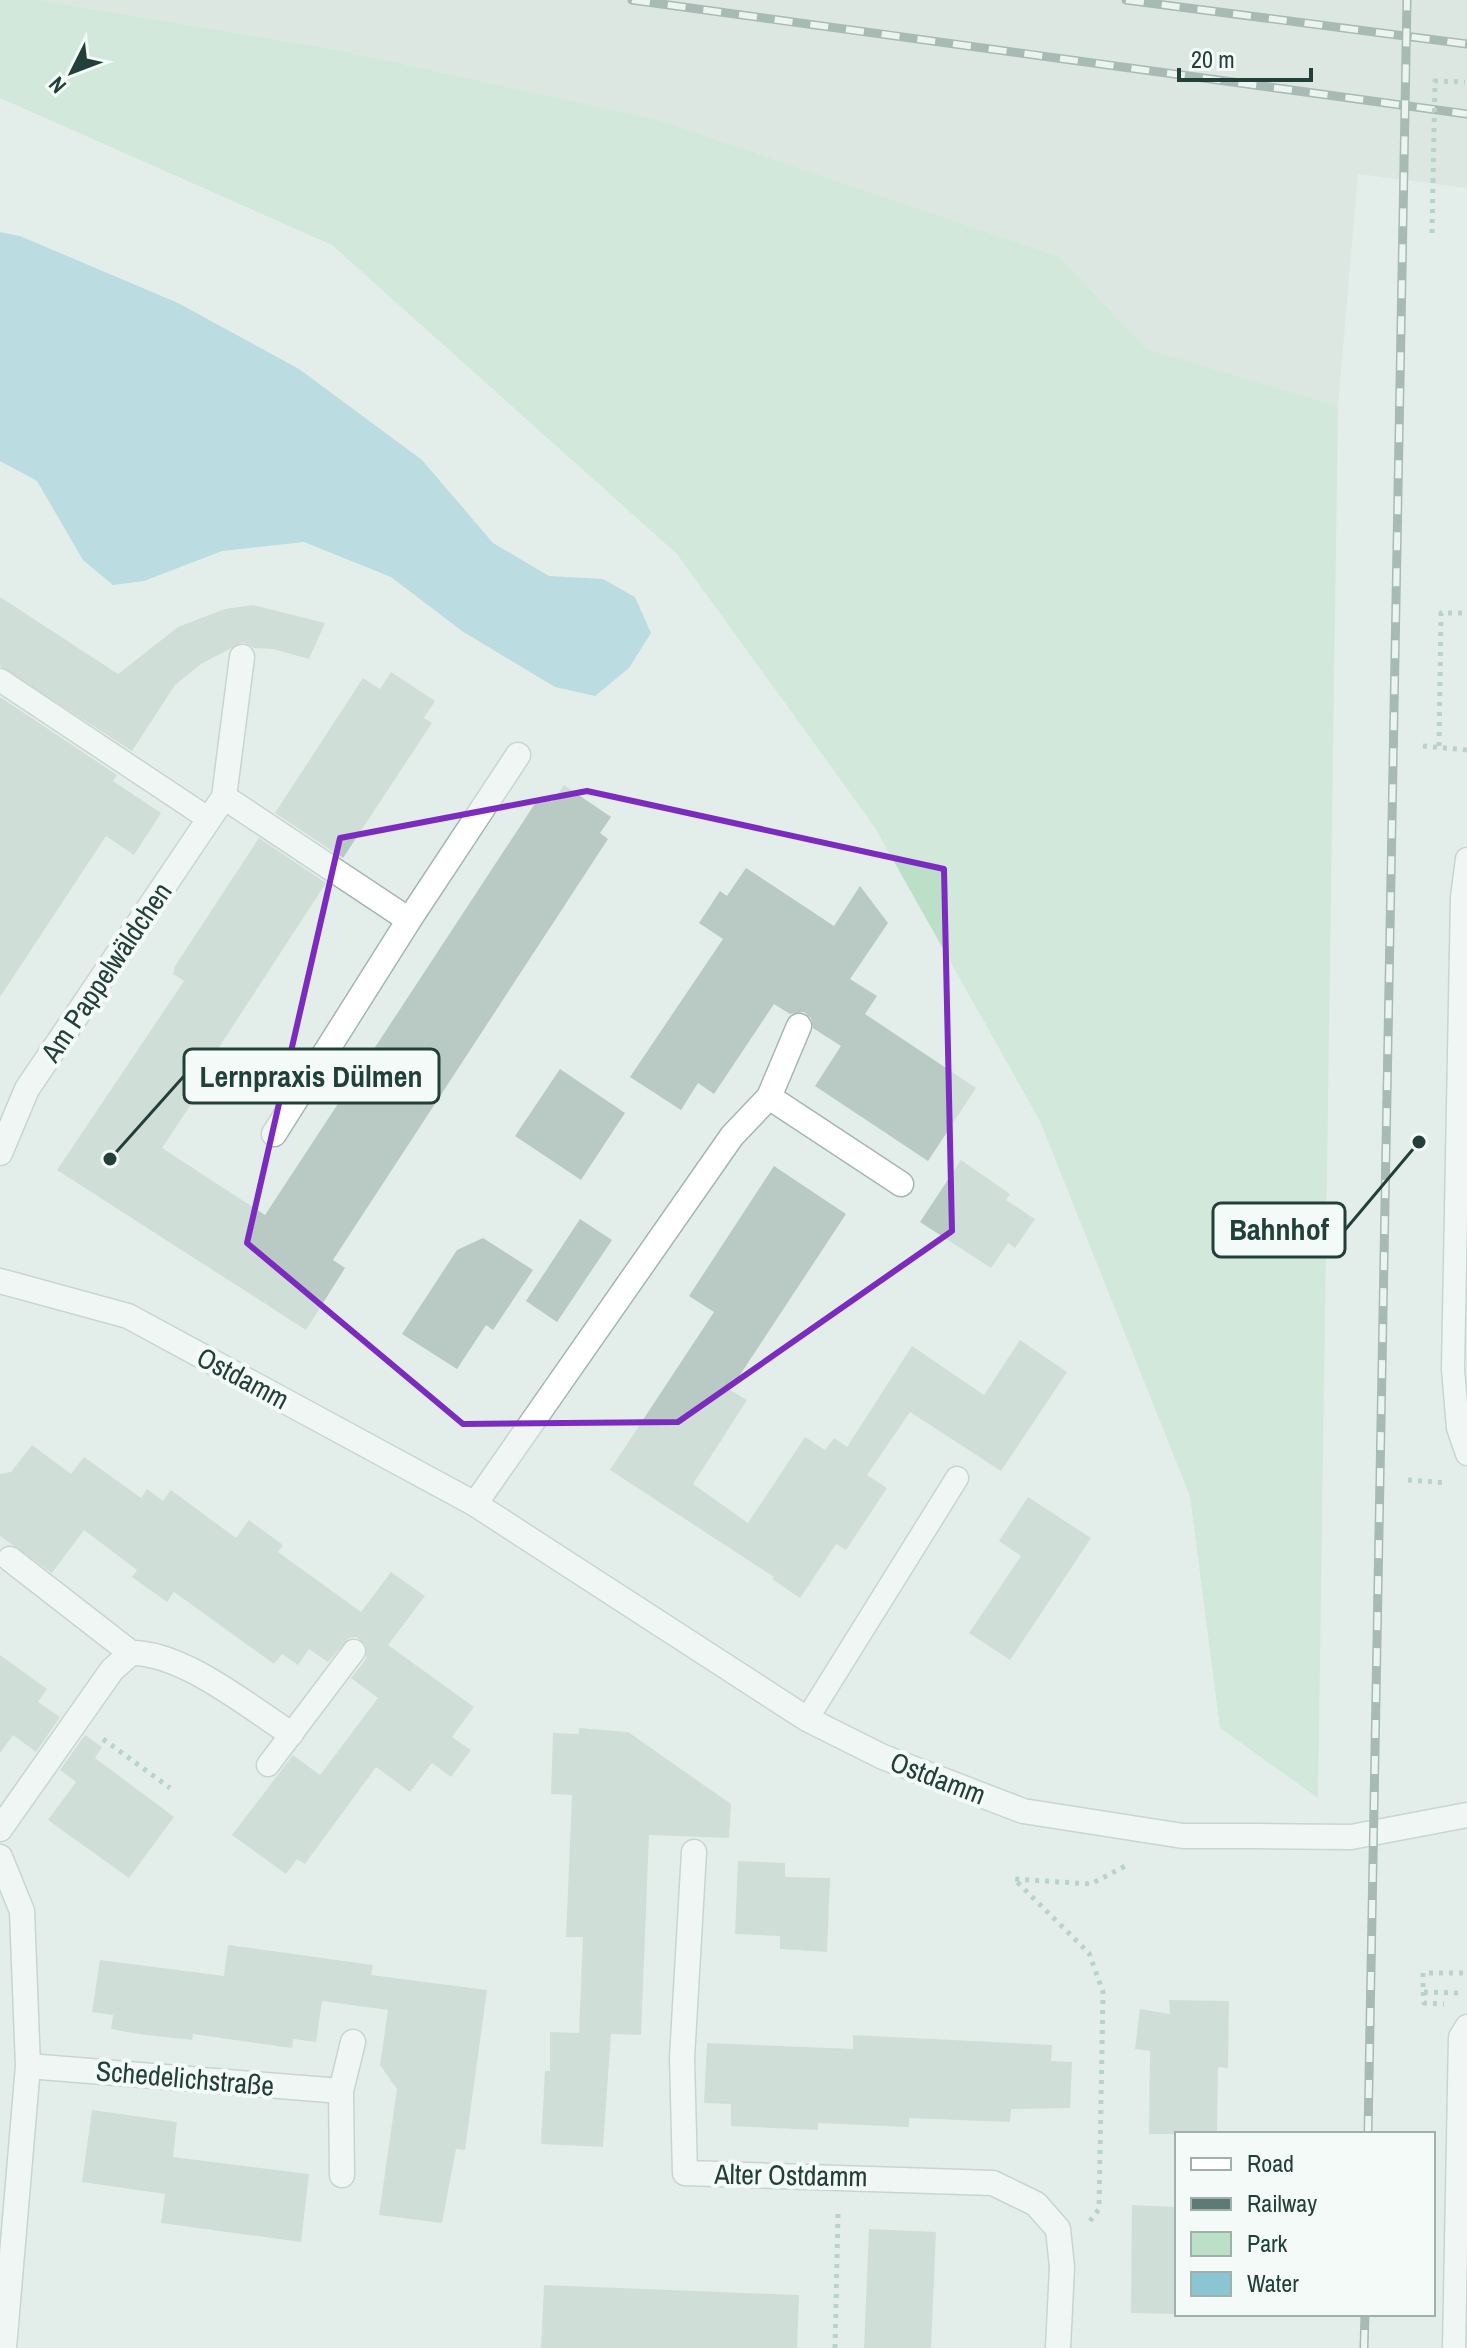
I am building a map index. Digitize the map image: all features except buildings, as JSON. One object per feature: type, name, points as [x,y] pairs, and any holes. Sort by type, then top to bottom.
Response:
[{"type":"street","name":"Am Pappelwäldchen","points":[[0,1153],[27,1089],[224,797],[242,657]]},
{"type":"street","points":[[274,1134],[518,755]]},
{"type":"street","points":[[224,797],[409,920]]},
{"type":"street","points":[[475,1504],[732,1136],[769,1097],[799,1026]]},
{"type":"street","points":[[769,1097],[901,1184]]},
{"type":"street","name":"Ostdamm","points":[[0,1281],[128,1316],[475,1504],[807,1719],[883,1757],[1023,1811],[1183,1836],[1351,1837],[1467,1815]]},
{"type":"street","points":[[10,1559],[131,1653],[149,1653],[206,1679],[291,1734]]},
{"type":"street","points":[[0,1829],[112,1670],[131,1653]]},
{"type":"street","name":"Alter Ostdamm","points":[[694,1852],[682,2058],[685,2173],[993,2183],[1036,2204],[1058,2229]]},
{"type":"street","points":[[0,1857],[22,1911],[28,2066],[4,2348]]},
{"type":"street","points":[[342,2175],[341,2091],[353,2042]]},
{"type":"street","name":"Schedelichstraße","points":[[28,2066],[341,2091]]},
{"type":"street","points":[[1058,2229],[1062,2267],[1058,2348]]},
{"type":"lane","points":[[0,680],[209,819]]},
{"type":"lane","points":[[1467,859],[1462,897],[1453,1369],[1458,1428],[1467,1454]]},
{"type":"lane","points":[[807,1719],[957,1478]]},
{"type":"lane","points":[[268,1765],[354,1651]]},
{"type":"lane","points":[[1454,2348],[1460,2037],[1467,2026]]},
{"type":"path","points":[[1432,233],[1435,81],[1465,82]]},
{"type":"path","points":[[1439,746],[1441,613],[1467,613]]},
{"type":"path","points":[[1423,746],[1467,750]]},
{"type":"path","points":[[1408,1480],[1452,1483]]},
{"type":"path","points":[[76,1720],[170,1788]]},
{"type":"path","points":[[1058,2229],[1090,2221],[1099,2209],[1103,1992],[1089,1953],[1014,1879],[1091,1884],[1131,1863]]},
{"type":"path","points":[[1444,2004],[1424,2003],[1423,1973],[1467,1973]]},
{"type":"path","points":[[1423,1992],[1467,1993]]},
{"type":"path","points":[[835,2348],[839,2176]]},
{"type":"highlighted area","points":[[587,791],[944,869],[952,1231],[678,1422],[463,1424],[247,1243],[340,838]]},
{"type":"shaded area","points":[[40,0],[1467,0],[1467,188],[1358,174],[1338,406],[1146,349],[1060,257],[658,120],[345,51]]},
{"type":"green space","points":[[0,0],[40,0],[344,51],[658,120],[1060,257],[1146,349],[1338,406],[1318,1798],[1220,1728],[1190,1496],[1040,1121],[874,826],[677,554],[332,245],[0,98]]},
{"type":"water","points":[[0,232],[20,236],[178,303],[299,369],[422,460],[493,543],[549,576],[603,579],[635,597],[651,633],[629,668],[595,696],[555,687],[462,631],[391,577],[304,542],[222,551],[144,581],[113,585],[83,560],[37,481],[0,461]]},
{"type":"railway","points":[[632,0],[1467,114]]},
{"type":"railway","points":[[1126,0],[1467,44]]},
{"type":"railway","points":[[1368,2132],[1407,0]]},
{"type":"railway","points":[[1364,2348],[1365,2316]]},
{"type":"place","name":"Bahnhof","points":[[1419,1142]]},
{"type":"place","name":"Lernpraxis Dülmen","points":[[110,1159]]}]
